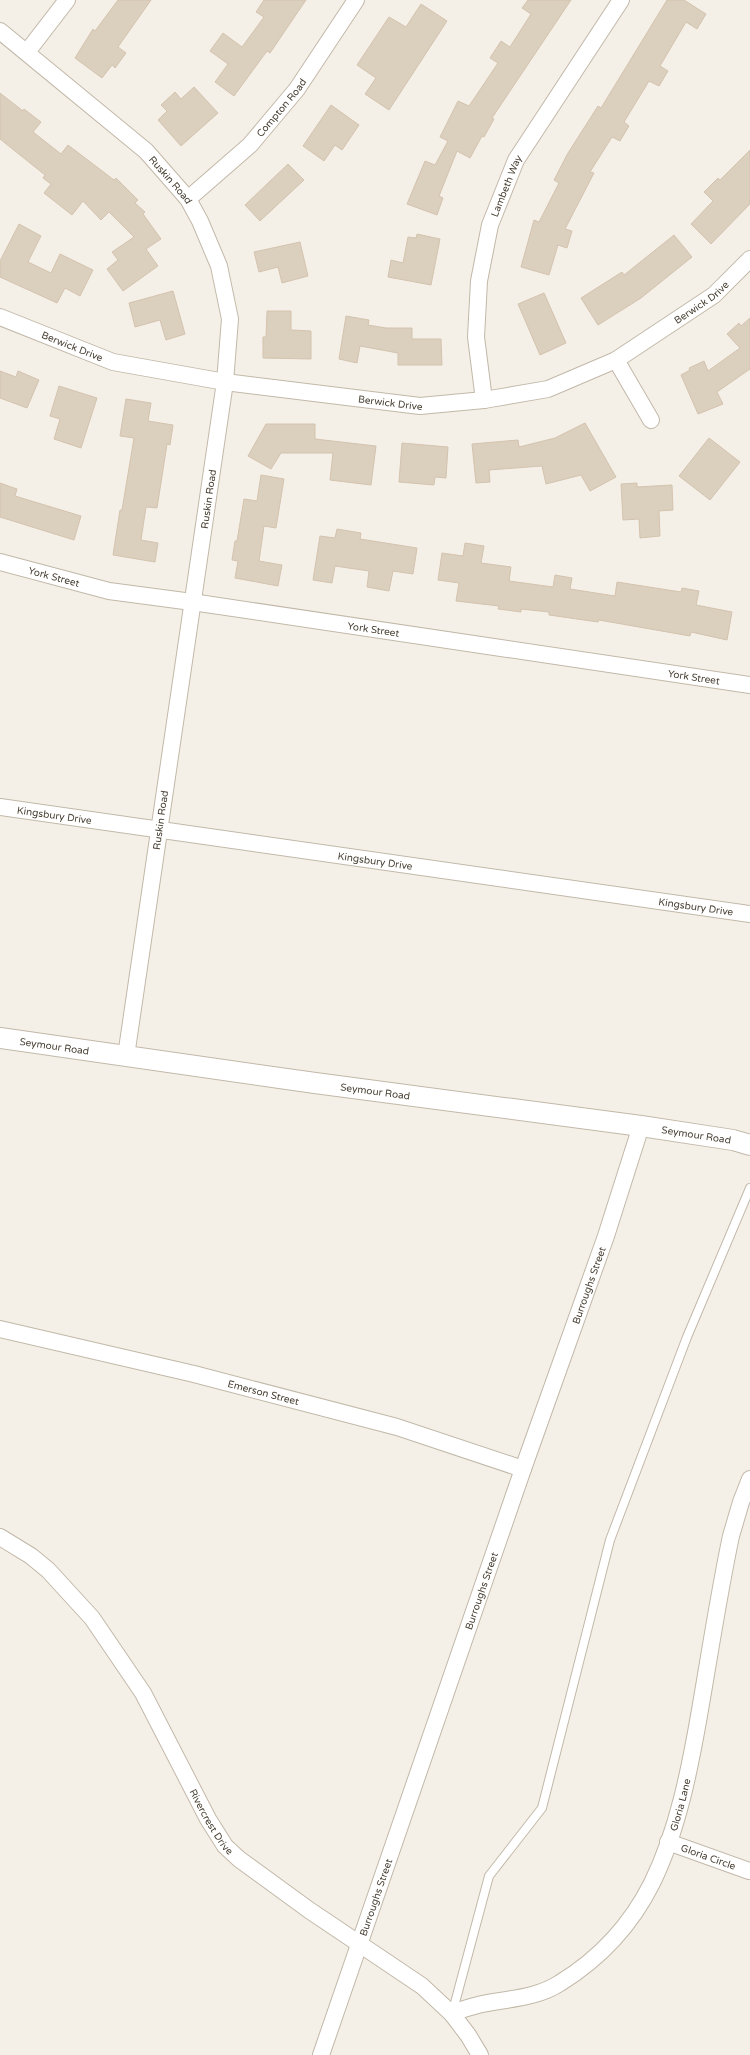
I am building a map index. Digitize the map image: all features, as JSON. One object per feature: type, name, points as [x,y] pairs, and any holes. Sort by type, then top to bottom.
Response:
[{"type":"street","points":[[27,52],[67,0]]},
{"type":"street","name":"Compton Road","points":[[188,199],[250,145],[283,106],[356,0]]},
{"type":"street","name":"Lambeth Way","points":[[484,400],[476,338],[479,281],[490,225],[516,160],[621,0]]},
{"type":"street","name":"Ruskin Road","points":[[0,31],[146,151],[188,199],[200,221],[219,266],[230,319],[225,382],[126,1056]]},
{"type":"street","name":"Berwick Drive","points":[[0,317],[113,362],[225,382],[420,406],[484,400],[548,389],[616,360],[714,295],[750,259]]},
{"type":"street","points":[[616,360],[651,420]]},
{"type":"street","name":"York Street","points":[[0,562],[109,591],[750,685]]},
{"type":"street","name":"Kingsbury Drive","points":[[0,807],[750,914]]},
{"type":"street","name":"Seymour Road","points":[[0,1038],[641,1126],[733,1140],[750,1145]]},
{"type":"street","name":"Burroughs Street","points":[[321,2055],[523,1469],[606,1236],[641,1126]]},
{"type":"street","name":"Emerson Street","points":[[0,1329],[194,1374],[397,1427],[523,1469]]},
{"type":"street","name":"Gloria Lane","points":[[452,2014],[464,2008],[533,1994],[558,1985],[585,1967],[608,1947],[634,1914],[652,1883],[668,1842],[692,1757],[731,1536],[741,1502],[750,1479]]},
{"type":"street","name":"Rivercrest Drive","points":[[0,1537],[30,1556],[48,1570],[92,1618],[142,1693],[208,1819],[225,1846],[238,1859],[258,1874],[422,1986],[452,2014],[480,2055]]},
{"type":"street","name":"Gloria Circle","points":[[668,1842],[749,1871]]},
{"type":"lane","points":[[452,2014],[489,1876],[542,1808],[610,1540],[687,1337],[750,1188]]},
{"type":"building","points":[[118,0],[151,0],[118,47],[126,53],[115,68],[112,65],[102,78],[75,58],[93,29],[95,31]]},
{"type":"building","points":[[264,0],[306,0],[270,53],[267,51],[234,96],[215,82],[228,64],[210,51],[223,33],[242,47],[264,17],[256,12]]},
{"type":"building","points":[[528,0],[571,0],[492,118],[494,119],[484,137],[482,136],[470,158],[457,151],[439,196],[443,198],[437,215],[407,204],[425,161],[435,165],[448,141],[440,137],[458,101],[469,106],[498,63],[490,58],[501,41],[510,47],[531,14],[522,8]]},
{"type":"building","points":[[667,0],[684,0],[706,14],[697,29],[686,22],[660,66],[668,71],[659,86],[649,81],[624,122],[629,126],[620,141],[612,137],[590,172],[594,173],[565,229],[572,231],[567,248],[558,245],[549,275],[521,267],[534,220],[539,222],[559,183],[554,180],[568,153],[598,106],[601,108]]},
{"type":"building","points":[[421,4],[447,21],[389,110],[365,94],[376,78],[357,65],[389,17],[406,27]]},
{"type":"building","points":[[194,87],[218,113],[181,146],[158,120],[167,111],[161,105],[175,92],[181,99]]},
{"type":"building","points":[[0,93],[23,111],[24,109],[41,122],[33,132],[61,154],[68,145],[114,180],[116,178],[138,200],[135,203],[145,212],[143,214],[161,239],[146,249],[158,266],[123,291],[107,269],[118,260],[112,252],[134,237],[109,212],[101,220],[83,201],[72,215],[44,193],[51,184],[43,178],[45,175],[0,139]]},
{"type":"building","points":[[331,105],[359,125],[342,150],[335,145],[324,161],[303,146]]},
{"type":"building","points":[[750,150],[750,204],[711,244],[691,224],[713,201],[704,192],[718,178],[720,180]]},
{"type":"building","points":[[288,164],[304,180],[260,221],[245,205]]},
{"type":"building","points":[[19,224],[41,236],[28,262],[51,273],[60,254],[93,270],[80,296],[65,288],[57,303],[0,277],[0,261]]},
{"type":"building","points":[[417,234],[440,239],[431,285],[388,277],[391,260],[403,263],[408,237],[416,238]]},
{"type":"building","points":[[674,235],[692,257],[641,298],[598,325],[581,298],[622,272],[624,275]]},
{"type":"building","points":[[300,242],[308,276],[282,283],[278,267],[259,272],[254,252]]},
{"type":"building","points":[[173,291],[185,334],[166,340],[160,320],[135,327],[129,303]]},
{"type":"building","points":[[544,293],[566,343],[540,355],[518,304]]},
{"type":"building","points":[[267,311],[291,311],[291,330],[311,331],[311,359],[263,358],[263,337],[266,337]]},
{"type":"building","points":[[346,316],[369,320],[368,325],[386,328],[412,328],[412,339],[441,339],[442,365],[398,365],[398,353],[360,346],[357,363],[339,359]]},
{"type":"building","points":[[750,318],[750,369],[717,392],[723,404],[698,414],[681,375],[690,370],[689,368],[704,361],[708,371],[740,348],[727,334],[739,323],[741,326]]},
{"type":"building","points":[[0,371],[16,377],[18,371],[39,380],[27,408],[0,398]]},
{"type":"building","points":[[59,386],[97,398],[81,448],[54,439],[60,419],[50,416]]},
{"type":"building","points":[[126,399],[151,403],[148,421],[173,425],[170,445],[167,444],[157,508],[146,507],[141,540],[158,543],[155,562],[113,555],[134,438],[120,436]]},
{"type":"building","points":[[585,423],[616,477],[590,491],[581,475],[546,484],[542,466],[489,470],[490,482],[476,483],[472,444],[518,440],[519,447],[555,438]]},
{"type":"building","points":[[266,424],[315,424],[315,439],[376,446],[371,485],[330,480],[333,453],[281,453],[271,469],[248,456]]},
{"type":"building","points":[[709,438],[740,462],[710,500],[679,476]]},
{"type":"building","points":[[402,443],[448,447],[446,478],[435,477],[434,485],[399,482]]},
{"type":"building","points":[[261,475],[284,479],[276,528],[264,526],[259,561],[282,565],[278,586],[235,578],[238,561],[232,560],[235,541],[237,541],[244,499],[257,501]]},
{"type":"building","points":[[0,483],[17,489],[15,496],[81,516],[74,540],[0,517]]},
{"type":"building","points":[[637,483],[637,487],[672,485],[673,510],[659,511],[660,536],[640,538],[639,519],[623,520],[621,484]]},
{"type":"building","points":[[337,529],[361,533],[360,539],[417,548],[413,574],[393,571],[389,591],[367,587],[369,571],[335,566],[332,583],[313,580],[320,536],[335,538]]},
{"type":"building","points":[[465,543],[484,546],[481,563],[511,567],[509,581],[553,587],[555,575],[572,578],[570,589],[615,596],[617,582],[681,592],[682,588],[699,591],[696,605],[732,612],[727,640],[691,632],[690,636],[599,620],[598,622],[549,615],[549,612],[521,609],[521,612],[498,609],[499,606],[456,601],[459,583],[438,580],[442,553],[463,556]]}]
